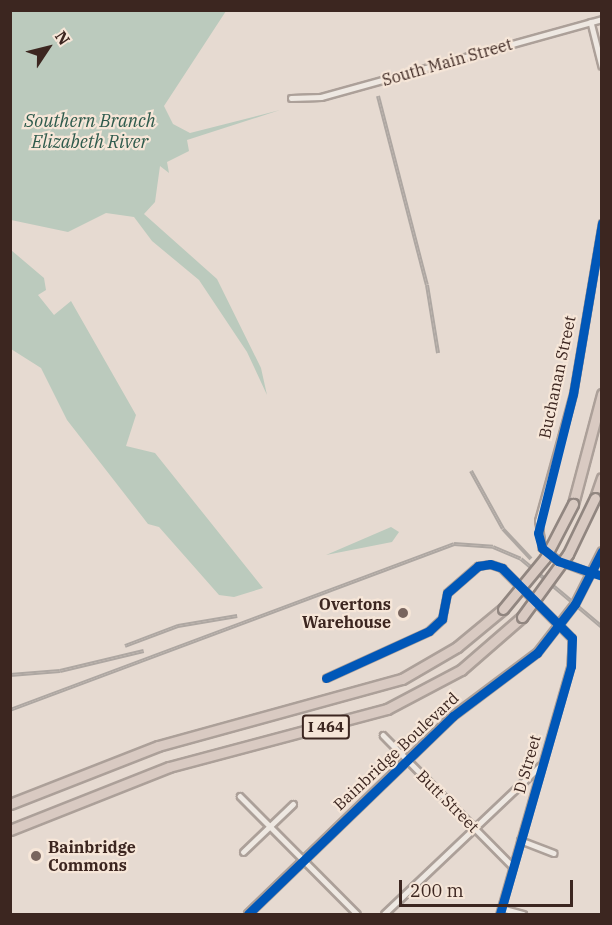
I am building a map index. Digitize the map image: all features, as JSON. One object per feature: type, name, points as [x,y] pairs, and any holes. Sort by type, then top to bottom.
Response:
[{"type":"highway","name":"I 464","points":[[13,803],[158,746],[402,679],[457,647],[503,609],[545,558],[573,504],[602,394]]},
{"type":"highway","name":"I 464","points":[[10,830],[170,767],[387,709],[461,670],[522,617],[568,554],[602,478]]},
{"type":"street","name":"South Main Street","points":[[291,98],[321,97],[602,19]]},
{"type":"street","points":[[591,22],[602,66]]},
{"type":"street","name":"Buchanan Street","points":[[592,573],[558,561],[542,548],[539,537],[539,514],[573,394],[602,223]]},
{"type":"street","name":"Bainbridge Boulevard","points":[[248,915],[407,759],[466,705],[528,661],[560,626],[592,573],[602,551]]},
{"type":"street","points":[[326,678],[429,631],[442,619],[447,593],[478,566],[502,568],[560,626]]},
{"type":"street","points":[[592,573],[602,576]]},
{"type":"street","name":"D Street","points":[[500,915],[576,648],[560,626]]},
{"type":"street","name":"Butt Street","points":[[383,735],[513,867]]},
{"type":"street","points":[[384,915],[542,764]]},
{"type":"street","points":[[240,796],[357,915]]},
{"type":"street","points":[[243,852],[293,804]]},
{"type":"street","points":[[520,840],[554,853]]},
{"type":"street","points":[[501,908],[523,915]]},
{"type":"water","name":"Southern Branch Elizabeth River","points":[[10,11],[226,11],[164,106],[173,124],[190,133],[280,110],[187,140],[189,151],[167,162],[169,173],[160,166],[155,202],[144,214],[217,279],[261,368],[267,395],[247,352],[199,280],[152,241],[134,217],[106,213],[68,232],[11,220]]},
{"type":"water","points":[[11,250],[44,278],[46,290],[38,295],[54,315],[71,301],[136,415],[126,446],[155,453],[263,588],[234,597],[219,595],[159,527],[148,524],[67,420],[41,368],[11,349]]},
{"type":"water","points":[[391,527],[399,532],[392,542],[326,555]]},
{"type":"railway","points":[[378,96],[427,285],[438,353]]},
{"type":"railway","points":[[471,471],[503,529],[531,559]]},
{"type":"railway","points":[[10,710],[454,544],[493,547],[521,559],[602,627]]},
{"type":"railway","points":[[125,646],[178,626],[237,616]]},
{"type":"railway","points":[[10,675],[60,671],[144,651]]},
{"type":"cycle path","points":[[602,223],[573,394],[538,533],[542,548],[558,561],[602,576]]},
{"type":"cycle path","points":[[248,914],[453,716],[537,653],[575,604],[602,551]]},
{"type":"cycle path","points":[[326,678],[429,631],[442,619],[447,593],[478,566],[490,564],[502,568],[572,638],[571,666],[500,914]]},
{"type":"place","name":"Overtons Warehouse","points":[[403,613]]},
{"type":"place","name":"Bainbridge Commons","points":[[36,856]]}]
